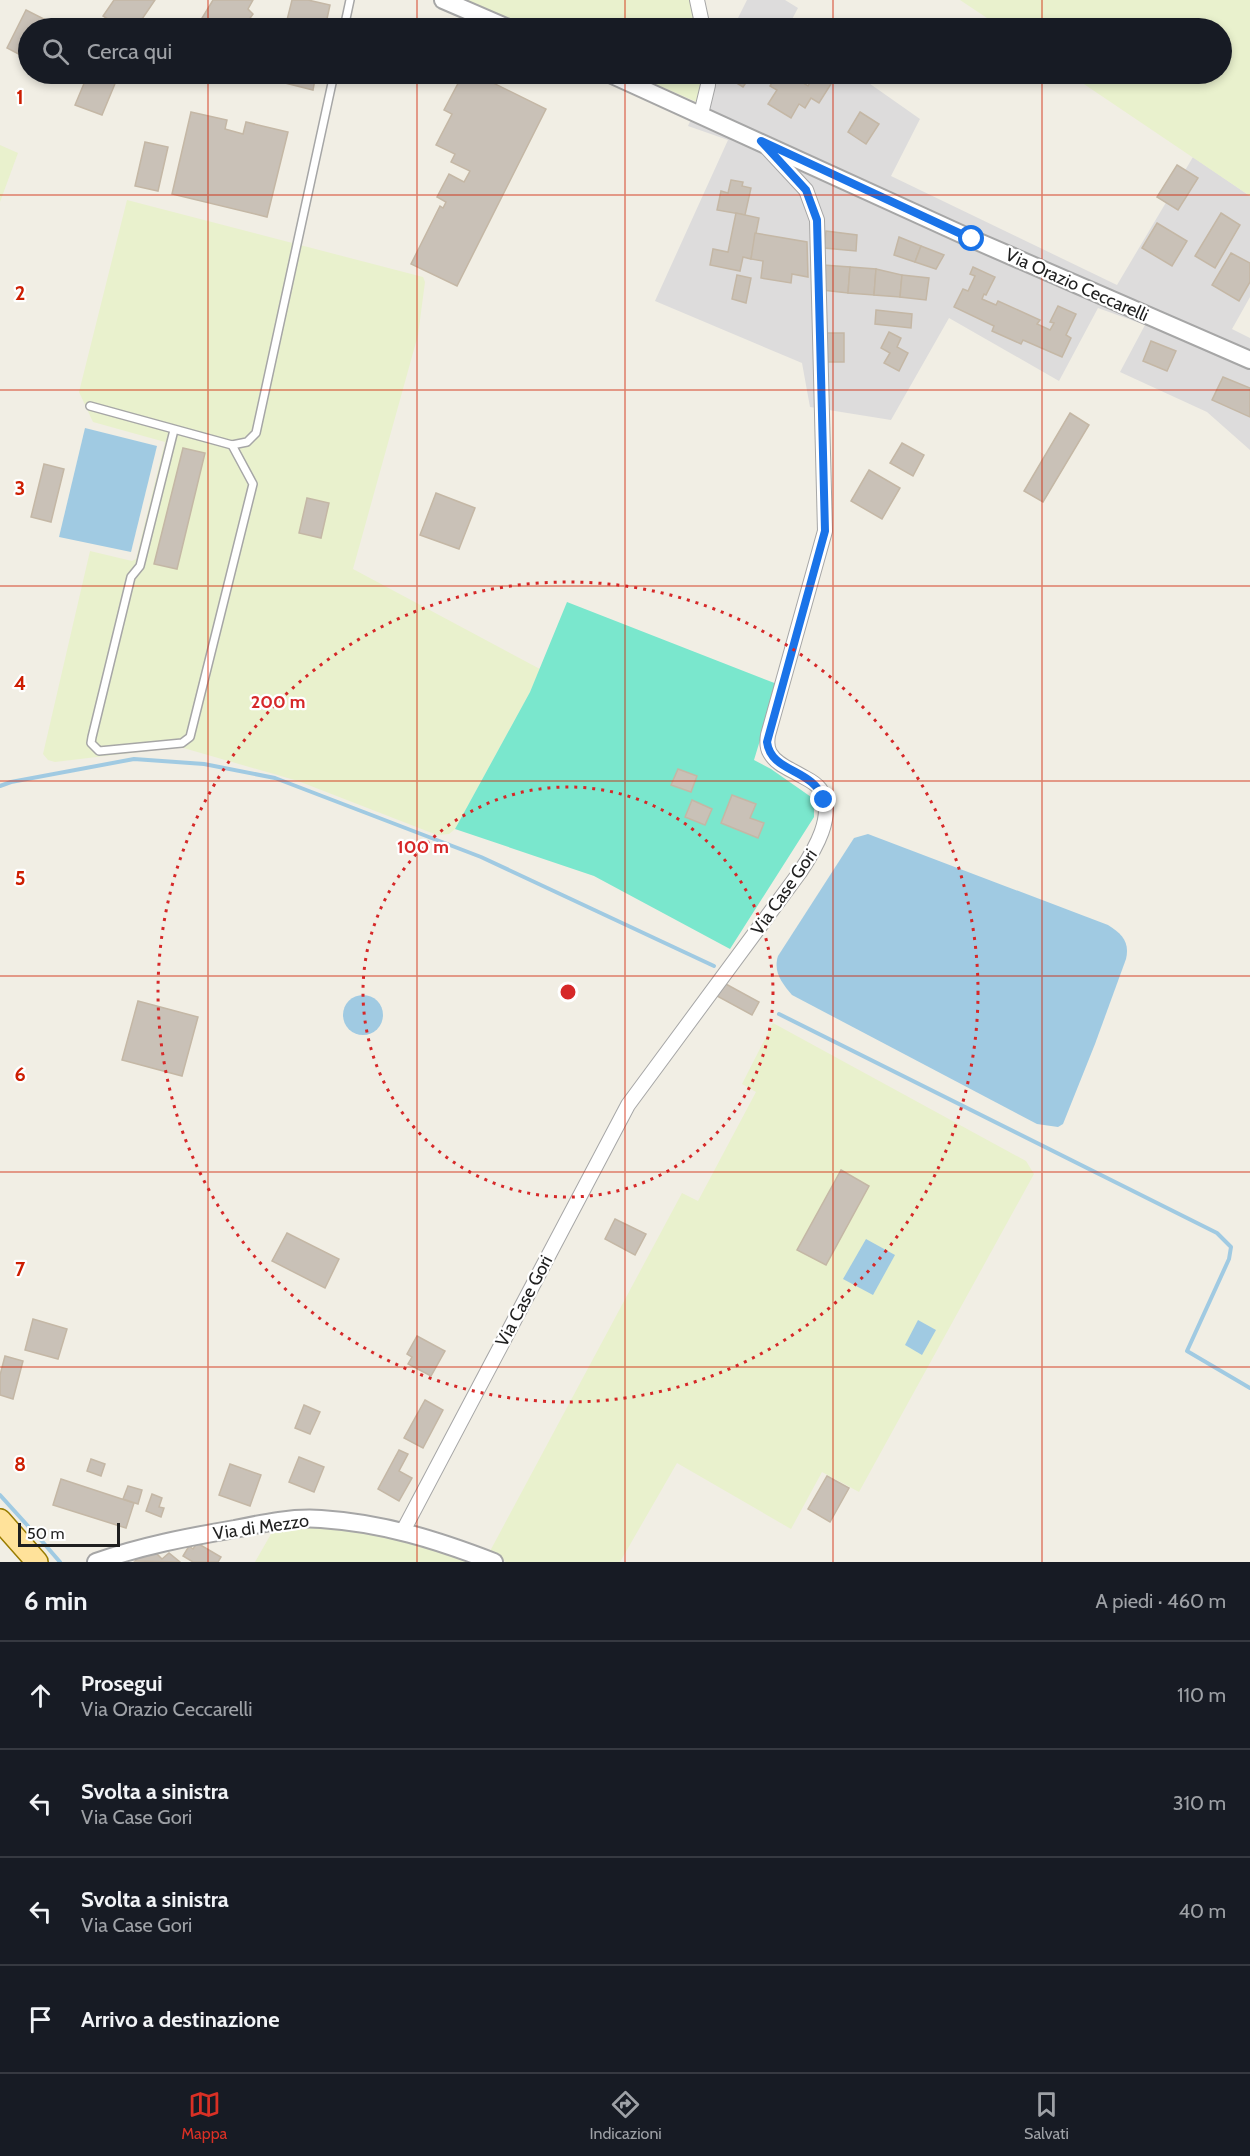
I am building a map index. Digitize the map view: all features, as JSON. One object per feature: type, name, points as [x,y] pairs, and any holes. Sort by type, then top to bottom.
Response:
[{"type":"main road","points":[[0,1520],[38,1562]]},
{"type":"street","points":[[443,0],[485,18]]},
{"type":"street","points":[[697,0],[701,18]]},
{"type":"street","name":"Via Orazio Ceccarelli","points":[[633,84],[972,239],[1250,360]]},
{"type":"street","points":[[701,114],[708,84]]},
{"type":"street","name":"Via Case Gori","points":[[403,1531],[628,1106],[800,872],[817,844],[822,829],[825,814],[821,790],[814,783],[778,762],[768,751],[767,742],[825,531],[817,220],[806,190],[761,141]]},
{"type":"street","name":"Via di Mezzo","points":[[96,1562],[175,1539],[289,1519],[331,1520],[403,1531],[445,1543],[494,1562]]},
{"type":"lane","points":[[346,18],[350,0]]},
{"type":"lane","points":[[90,406],[232,445],[248,442],[256,433],[332,84]]},
{"type":"lane","points":[[174,430],[141,566],[131,577],[92,737],[92,744],[99,751],[182,744],[190,737],[253,484],[232,445]]},
{"type":"shaded area","points":[[747,0],[785,0],[798,8],[793,18],[738,18]]},
{"type":"shaded area","points":[[707,84],[870,84],[920,119],[891,176],[1117,285],[1193,157],[1250,196],[1250,297],[1232,329],[1250,338],[1250,450],[1207,412],[1120,372],[1145,325],[1098,308],[1059,381],[949,318],[891,420],[810,407],[802,363],[655,301],[728,140],[688,126]]},
{"type":"green space","points":[[466,0],[702,0],[706,18],[507,18]]},
{"type":"green space","points":[[960,0],[1250,0],[1250,196],[1084,84],[1232,84],[1232,18],[987,18]]},
{"type":"green space","points":[[655,84],[708,84],[699,103]]},
{"type":"green space","points":[[0,145],[18,153],[0,202]]},
{"type":"green space","points":[[127,200],[423,277],[425,282],[418,335],[353,569],[540,669],[530,692],[455,829],[449,834],[437,835],[298,781],[180,747],[55,762],[48,760],[43,754],[90,551],[132,561],[136,559],[165,442],[93,422],[79,392]]},
{"type":"green space","points":[[567,602],[777,684],[754,760],[814,799],[814,817],[730,949],[594,876],[455,829],[530,692]]},
{"type":"green space","points":[[773,1023],[1026,1161],[1034,1174],[859,1492],[822,1472],[791,1529],[677,1463],[620,1562],[506,1562],[489,1553],[682,1193],[698,1201],[756,1092],[742,1084]]},
{"type":"green space","points":[[352,1526],[483,1562],[255,1562],[275,1527]]},
{"type":"water","points":[[85,428],[157,446],[131,552],[59,537]]},
{"type":"water","points":[[868,834],[1108,925],[1124,939],[1127,948],[1126,959],[1063,1124],[1058,1127],[1037,1124],[792,995],[782,982],[777,967],[778,956],[854,838]]},
{"type":"water","points":[[363,995],[377,1001],[383,1015],[377,1029],[363,1035],[349,1029],[343,1015],[349,1001]]},
{"type":"water","points":[[866,1239],[895,1255],[873,1295],[843,1279]]},
{"type":"water","points":[[918,1320],[936,1330],[922,1355],[905,1345]]},
{"type":"building","points":[[114,0],[155,0],[143,18],[106,18],[103,16]]},
{"type":"building","points":[[213,0],[253,0],[248,9],[253,14],[250,18],[202,18]]},
{"type":"building","points":[[292,0],[308,0],[330,5],[327,18],[288,18]]},
{"type":"building","points":[[26,10],[42,18],[22,18]]},
{"type":"building","points":[[18,26],[18,54],[7,48]]},
{"type":"building","points":[[84,84],[115,84],[102,115],[75,105]]},
{"type":"building","points":[[289,84],[314,84],[313,90]]},
{"type":"building","points":[[458,84],[495,84],[546,109],[457,286],[411,264],[440,206],[443,208],[446,202],[437,197],[449,174],[464,182],[470,171],[451,162],[455,154],[436,145],[452,114],[444,110]]},
{"type":"building","points":[[771,84],[805,84],[808,86],[809,84],[831,84],[819,103],[811,98],[805,108],[799,104],[791,118],[768,104],[777,90],[770,86]]},
{"type":"building","points":[[191,112],[227,120],[225,129],[243,134],[246,122],[288,132],[267,217],[172,194]]},
{"type":"building","points":[[860,112],[879,124],[866,144],[848,132]]},
{"type":"building","points":[[145,142],[168,147],[158,191],[135,186]]},
{"type":"building","points":[[1177,165],[1198,178],[1178,210],[1157,197]]},
{"type":"building","points":[[731,180],[743,182],[742,186],[751,188],[745,215],[717,210],[721,191],[728,193]]},
{"type":"building","points":[[736,213],[759,218],[751,259],[743,257],[740,271],[710,265],[713,249],[728,252]]},
{"type":"building","points":[[1221,213],[1240,225],[1215,268],[1195,256]]},
{"type":"building","points":[[1157,223],[1187,241],[1172,266],[1142,248]]},
{"type":"building","points":[[826,231],[857,235],[856,251],[824,248]]},
{"type":"building","points":[[755,233],[807,242],[808,277],[792,274],[791,283],[761,278],[763,261],[751,259]]},
{"type":"building","points":[[899,237],[921,246],[915,262],[894,255]]},
{"type":"building","points":[[921,246],[944,255],[936,269],[915,262]]},
{"type":"building","points":[[1231,253],[1250,263],[1250,282],[1239,301],[1212,285]]},
{"type":"building","points":[[823,265],[850,267],[848,293],[822,290]]},
{"type":"building","points":[[850,267],[876,269],[874,295],[848,293]]},
{"type":"building","points":[[973,267],[995,277],[982,299],[996,305],[998,301],[1040,320],[1037,324],[1050,330],[1054,323],[1050,322],[1058,306],[1076,314],[1066,335],[1071,338],[1062,357],[1023,340],[1021,344],[992,331],[994,326],[954,307],[963,289],[968,291],[975,276],[970,274]]},
{"type":"building","points":[[876,269],[902,275],[900,297],[874,295]]},
{"type":"building","points":[[737,275],[751,278],[746,303],[732,299]]},
{"type":"building","points":[[902,275],[929,278],[926,300],[900,297]]},
{"type":"building","points":[[876,310],[912,314],[911,328],[875,324]]},
{"type":"building","points":[[889,332],[901,338],[897,347],[908,353],[899,371],[884,363],[890,353],[881,348]]},
{"type":"building","points":[[824,333],[844,333],[844,362],[824,362]]},
{"type":"building","points":[[1151,341],[1176,351],[1167,371],[1143,361]]},
{"type":"building","points":[[1223,377],[1250,388],[1250,417],[1212,400]]},
{"type":"building","points":[[1070,413],[1089,425],[1043,502],[1024,491]]},
{"type":"building","points":[[902,443],[924,455],[913,476],[890,463]]},
{"type":"building","points":[[183,448],[205,453],[177,569],[154,564]]},
{"type":"building","points":[[44,464],[64,469],[51,522],[31,517]]},
{"type":"building","points":[[869,470],[900,488],[882,519],[851,501]]},
{"type":"building","points":[[436,493],[475,508],[459,549],[420,535]]},
{"type":"building","points":[[307,498],[329,503],[321,538],[299,533]]},
{"type":"building","points":[[678,769],[697,776],[691,792],[671,785]]},
{"type":"building","points":[[732,795],[756,804],[750,818],[764,823],[758,838],[721,823]]},
{"type":"building","points":[[692,800],[712,809],[705,825],[685,817]]},
{"type":"building","points":[[724,983],[759,1002],[752,1015],[717,996]]},
{"type":"building","points":[[138,1001],[198,1017],[182,1076],[122,1060]]},
{"type":"building","points":[[841,1170],[869,1186],[826,1265],[797,1250]]},
{"type":"building","points":[[615,1219],[646,1234],[635,1255],[605,1239]]},
{"type":"building","points":[[287,1233],[339,1259],[325,1288],[272,1261]]},
{"type":"building","points":[[33,1319],[67,1329],[58,1359],[25,1350]]},
{"type":"building","points":[[417,1336],[445,1351],[431,1376],[408,1364],[412,1357],[407,1354]]},
{"type":"building","points":[[5,1356],[23,1361],[13,1399],[0,1395],[0,1375]]},
{"type":"building","points":[[425,1400],[443,1410],[423,1448],[404,1438]]},
{"type":"building","points":[[304,1405],[320,1412],[310,1434],[295,1428]]},
{"type":"building","points":[[399,1450],[408,1454],[399,1471],[412,1478],[399,1501],[378,1489]]},
{"type":"building","points":[[299,1457],[324,1467],[314,1492],[289,1482]]},
{"type":"building","points":[[91,1459],[105,1464],[101,1476],[87,1471]]},
{"type":"building","points":[[230,1464],[261,1475],[250,1506],[219,1495]]},
{"type":"building","points":[[827,1476],[849,1488],[830,1522],[808,1509]]},
{"type":"building","points":[[61,1479],[134,1503],[126,1528],[53,1505]]},
{"type":"building","points":[[128,1486],[142,1490],[138,1504],[123,1499]]},
{"type":"building","points":[[152,1494],[162,1498],[159,1507],[164,1508],[161,1517],[146,1511]]},
{"type":"building","points":[[197,1543],[221,1557],[218,1562],[193,1562],[183,1556],[189,1546],[193,1549]]},
{"type":"building","points":[[153,1550],[162,1559],[169,1553],[180,1562],[135,1561],[143,1553]]},
{"type":"waterway","points":[[0,786],[134,759],[204,764],[275,778],[481,857],[714,966]]},
{"type":"waterway","points":[[779,1014],[1217,1233],[1231,1247],[1229,1259],[1187,1351],[1250,1388]]},
{"type":"waterway","points":[[0,1495],[28,1526]]},
{"type":"waterway","points":[[34,1532],[60,1562]]},
{"type":"route","points":[[824,800],[821,790],[814,783],[778,762],[772,756],[768,751],[767,742],[825,531],[817,220],[806,190],[761,141],[972,239]]}]
